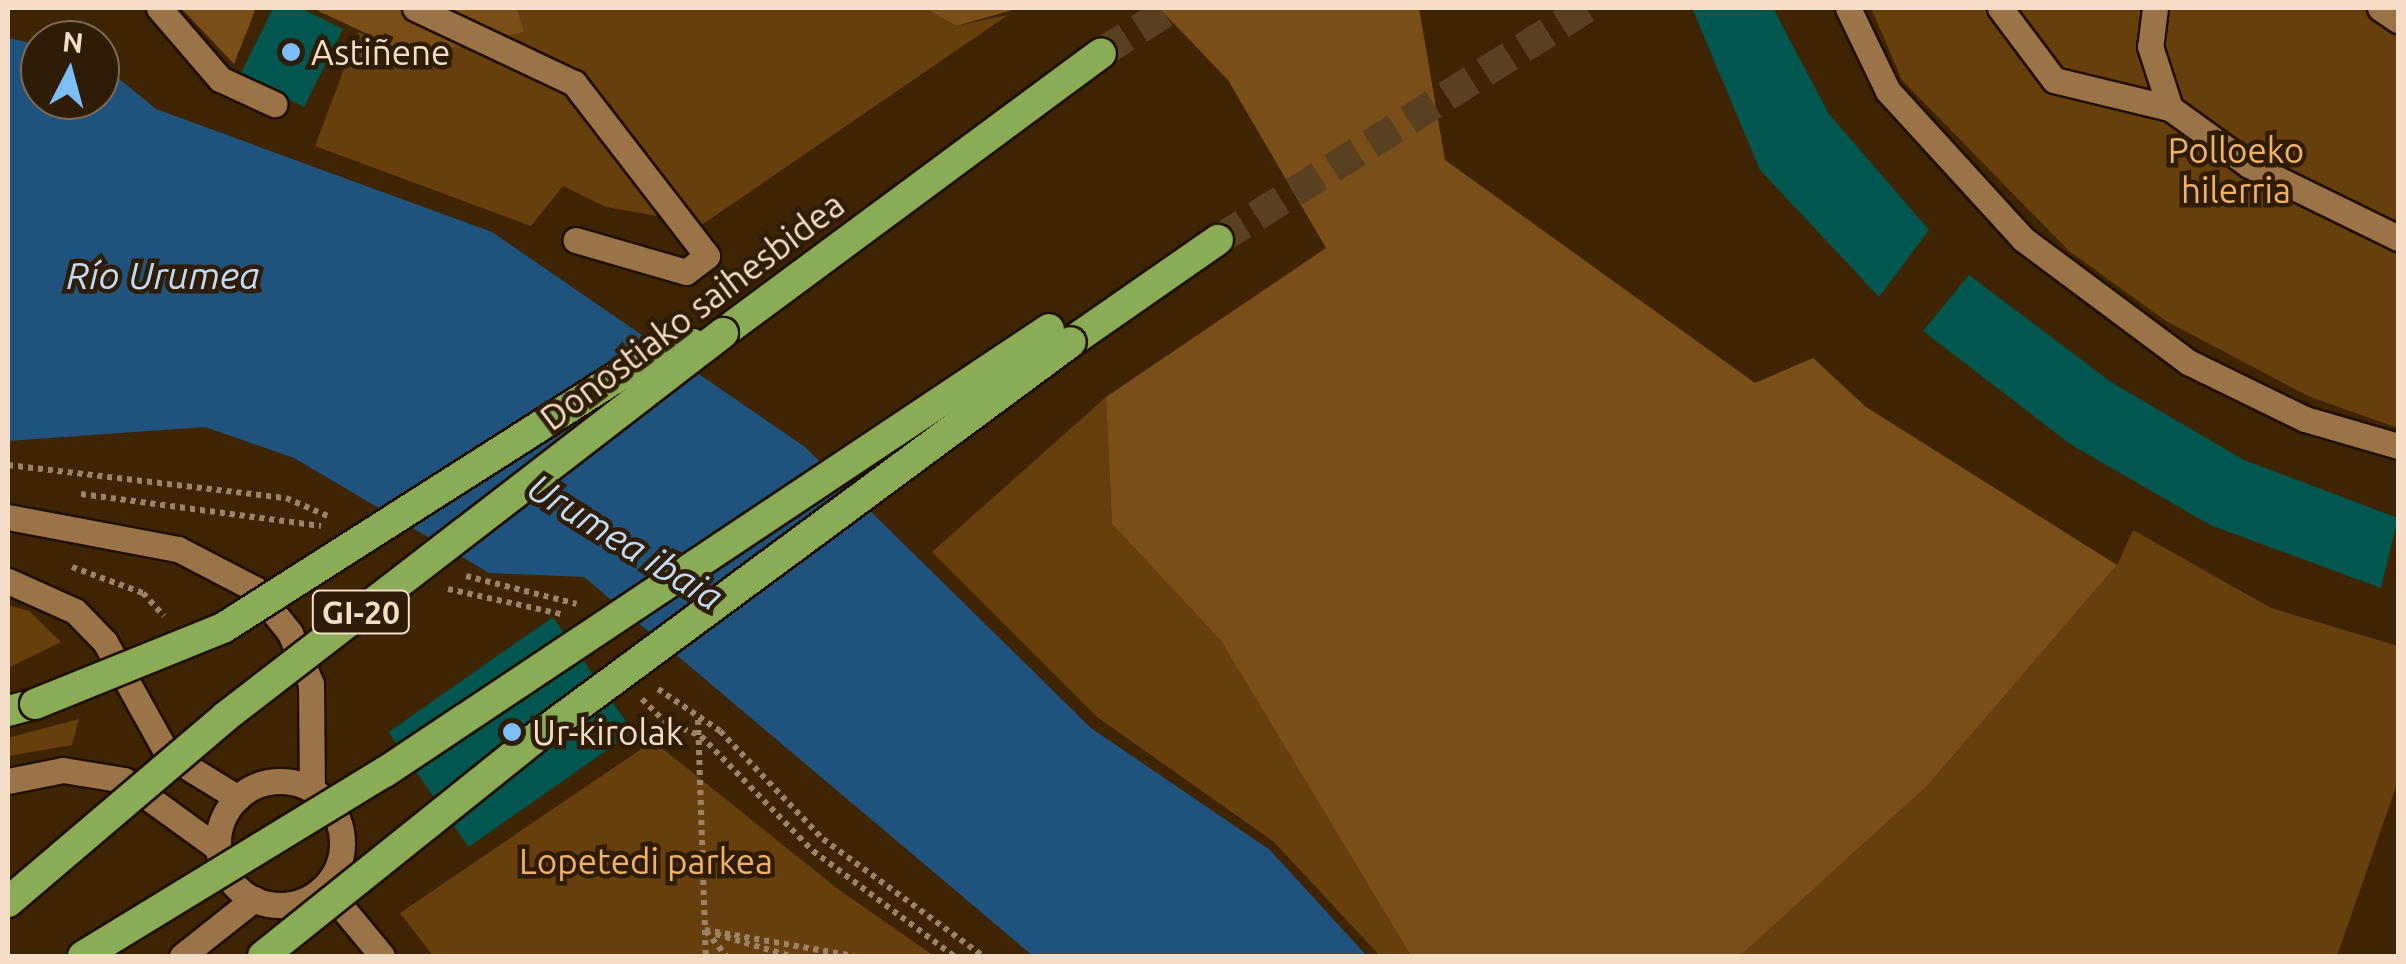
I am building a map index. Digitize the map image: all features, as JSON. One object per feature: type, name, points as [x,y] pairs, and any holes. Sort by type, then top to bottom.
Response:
[{"type":"highway","name":"Donostiako saihesbidea","points":[[8,902],[225,718],[723,333],[1101,53]]},
{"type":"highway","points":[[83,956],[385,772],[1060,336],[1137,295],[1218,240]]},
{"type":"highway","points":[[21,707],[223,628],[638,364],[723,333]]},
{"type":"highway","points":[[263,956],[577,706],[1060,336]]},
{"type":"street","points":[[159,8],[220,79],[274,104]]},
{"type":"street","points":[[416,8],[574,82],[708,256],[686,272],[576,240]]},
{"type":"street","points":[[1848,8],[1888,92],[2023,239],[2188,362],[2304,419],[2398,446]]},
{"type":"street","points":[[2000,8],[2054,80],[2170,108],[2249,166],[2398,238]]},
{"type":"street","points":[[2155,8],[2150,46],[2170,108]]},
{"type":"street","points":[[2380,8],[2398,20]]},
{"type":"street","points":[[8,517],[178,549],[254,589],[290,632],[311,684],[312,790],[342,835],[324,887],[292,904],[254,899],[226,874],[218,848],[124,780],[63,770],[8,781]]},
{"type":"street","points":[[8,581],[75,611],[105,642],[168,755],[238,798]]},
{"type":"street","points":[[218,848],[238,798],[273,782],[312,790]]},
{"type":"street","points":[[324,887],[382,956]]},
{"type":"street","points":[[182,956],[254,899]]},
{"type":"path","points":[[8,464],[20,470]]},
{"type":"path","points":[[698,720],[706,956]]},
{"type":"path","points":[[705,930],[726,956]]},
{"type":"path","points":[[705,930],[790,956]]},
{"type":"path","points":[[705,930],[854,956]]},
{"type":"green space","points":[[517,8],[924,8],[956,26],[1008,15],[703,224],[606,207],[563,186],[531,226],[315,146],[358,32],[414,56],[523,32]]},
{"type":"green space","name":"Polloeko hilerria","points":[[1871,8],[2398,8],[2398,428],[2308,396],[2166,321],[2069,251],[1902,80]]},
{"type":"green space","points":[[1106,397],[1112,524],[1221,641],[1411,956],[1380,956],[1274,842],[1097,717],[932,552]]},
{"type":"green space","points":[[2133,530],[2271,608],[2398,646],[2398,781],[2337,956],[1740,956],[1927,786],[2117,565]]},
{"type":"green space","points":[[8,605],[29,611],[61,642],[8,668]]},
{"type":"green space","points":[[79,719],[72,745],[8,756],[8,738]]},
{"type":"green space","name":"Lopetedi parkea","points":[[653,741],[838,889],[934,956],[433,956],[400,913]]},
{"type":"shaded area","points":[[181,8],[256,8],[234,64]]},
{"type":"shaded area","points":[[312,8],[517,8],[524,32],[414,56]]},
{"type":"shaded area","points":[[924,8],[1020,8],[956,26]]},
{"type":"shaded area","points":[[1159,8],[1419,8],[1445,160],[1755,383],[1813,358],[1866,407],[2117,565],[1927,786],[1740,956],[1411,956],[1221,641],[1112,524],[1106,397],[1326,248],[1228,80]]},
{"type":"water","name":"Río Urumea","points":[[8,38],[20,41],[20,120],[120,120],[120,79],[156,109],[492,232],[805,447],[1091,728],[1270,850],[1367,956],[1033,956],[584,577],[489,573],[294,458],[205,427],[8,441]]},
{"type":"building","name":"Astiñene","points":[[273,8],[300,8],[343,29],[304,107],[240,75]]},
{"type":"building","points":[[1692,8],[1773,8],[1829,114],[1929,230],[1879,297],[1760,170]]},
{"type":"building","points":[[1969,275],[2111,382],[2244,460],[2398,518],[2381,588],[2210,525],[2070,444],[1923,331]]},
{"type":"building","name":"Ur-kirolak","points":[[553,617],[633,732],[469,847],[388,732]]},
{"type":"tunnel","points":[[1101,53],[1172,8]]},
{"type":"tunnel","points":[[1218,240],[1587,8]]},
{"type":"place","name":"Astiñene","points":[[291,52]]},
{"type":"place","name":"Ur-kirolak","points":[[512,732]]},
{"type":"water label","name":"Urumea ibaia","points":[[625,542]]}]
